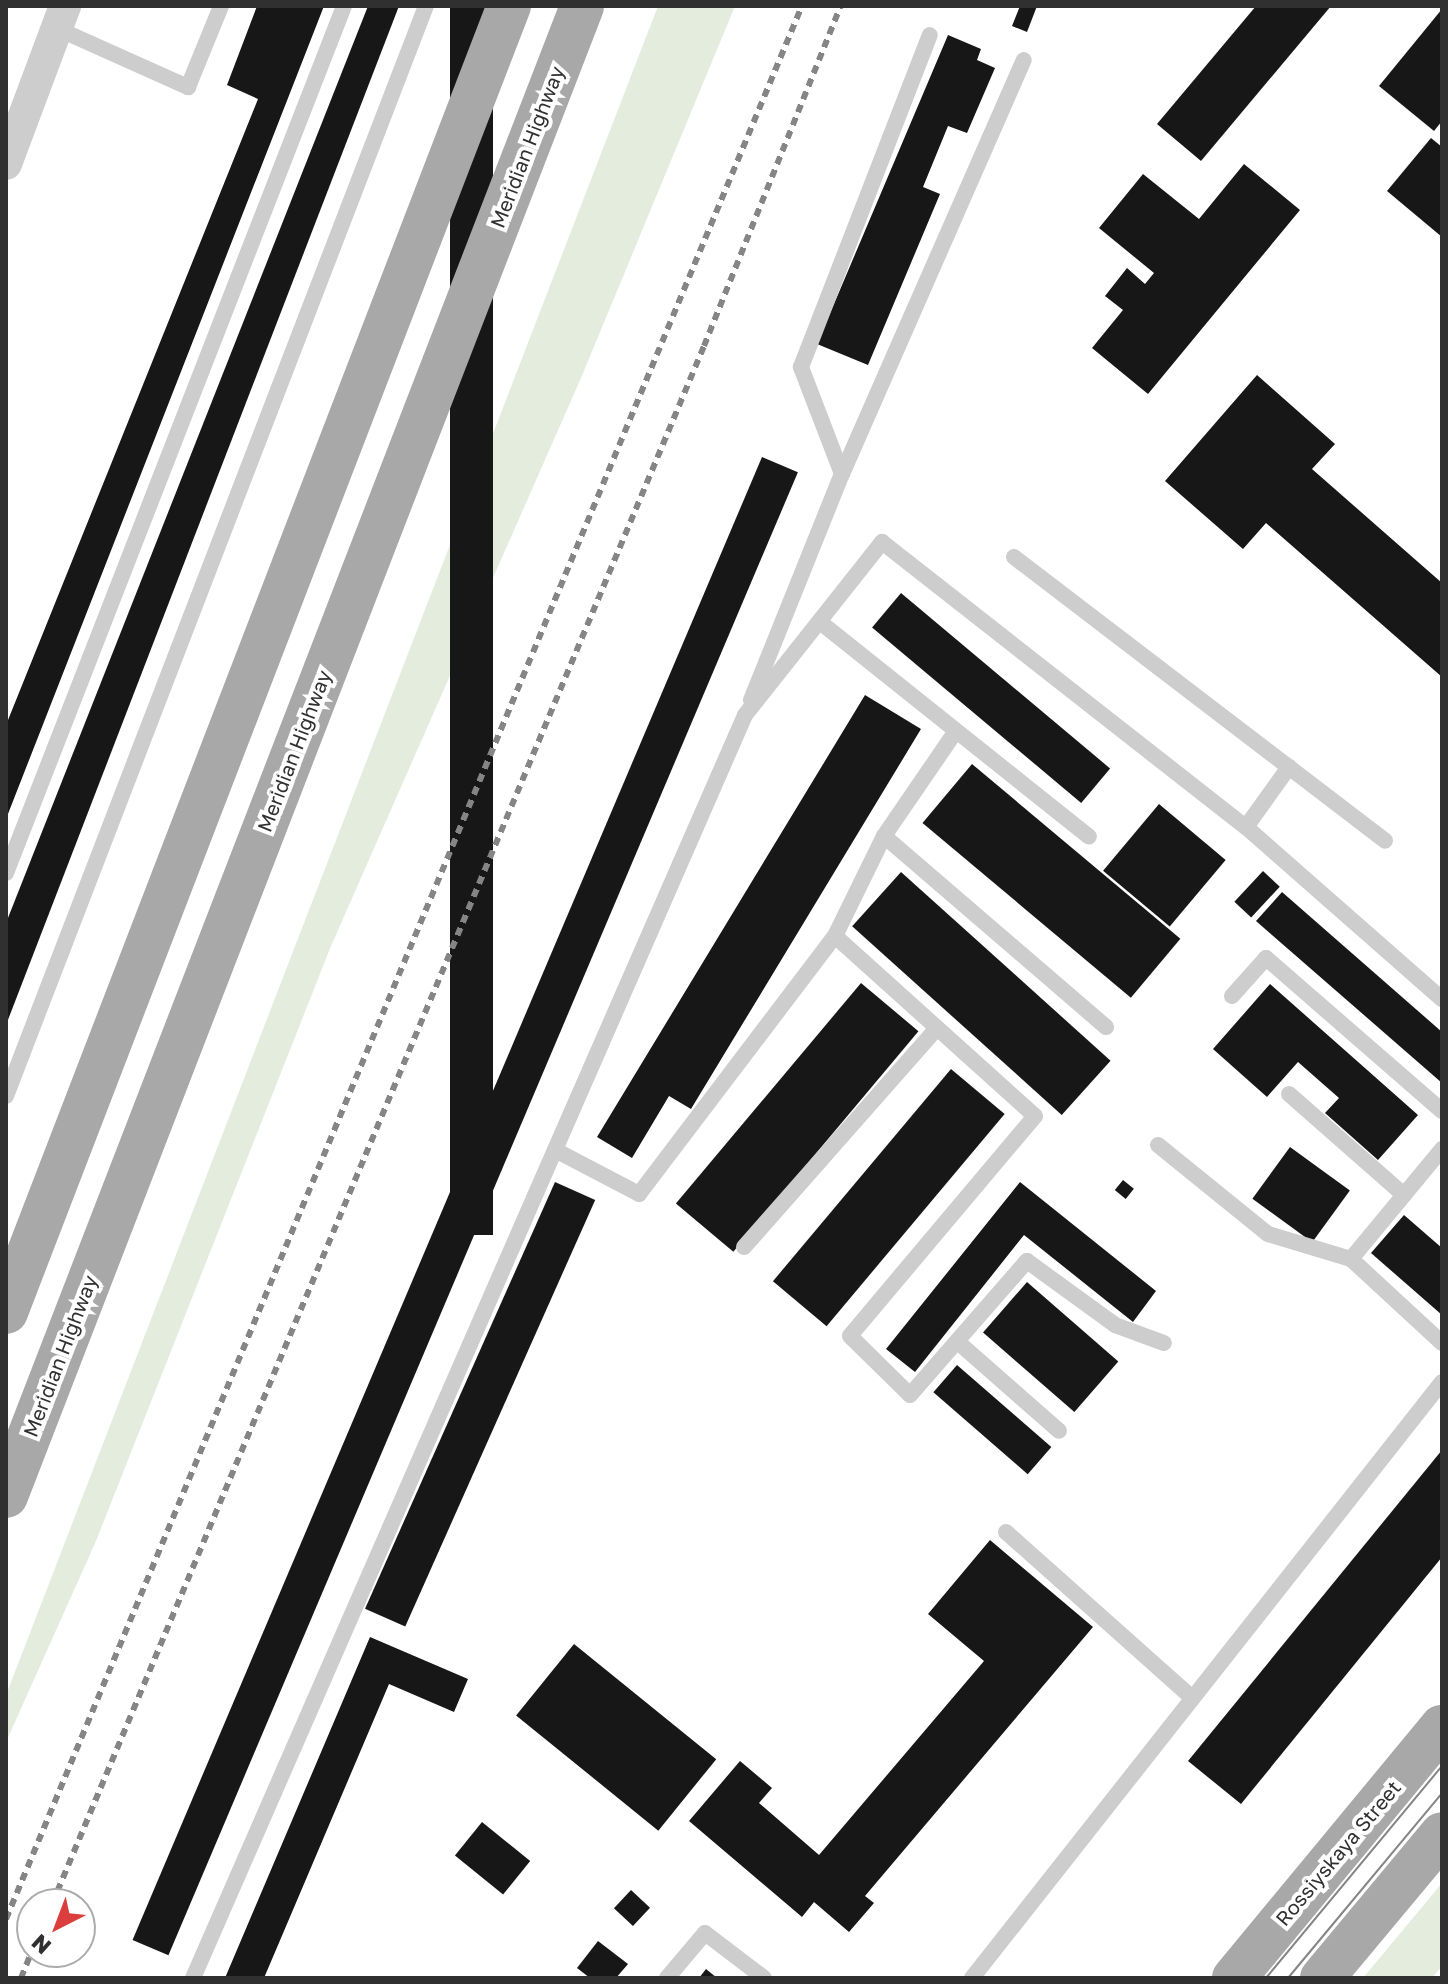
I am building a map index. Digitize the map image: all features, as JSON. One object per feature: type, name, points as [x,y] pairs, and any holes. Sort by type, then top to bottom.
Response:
[{"type":"main road","points":[[6,1312],[509,6]]},
{"type":"main road","name":"Meridian Highway","points":[[6,1496],[582,6]]},
{"type":"main road","name":"Rossiyskaya Street","points":[[1234,1978],[1442,1727]]},
{"type":"main road","points":[[1322,1978],[1442,1834]]},
{"type":"street","points":[[6,164],[60,17]]},
{"type":"lane","points":[[60,17],[188,87],[221,6]]},
{"type":"lane","points":[[6,873],[344,6]]},
{"type":"lane","points":[[6,1096],[426,6]]},
{"type":"lane","points":[[842,474],[801,367],[930,35]]},
{"type":"lane","points":[[193,1978],[745,715],[842,474],[1024,60]]},
{"type":"lane","points":[[745,715],[882,542],[1246,827],[1442,999]]},
{"type":"lane","points":[[1014,557],[1385,841]]},
{"type":"lane","points":[[820,622],[1089,837]]},
{"type":"lane","points":[[555,1150],[639,1194],[835,936],[884,836],[956,731]]},
{"type":"lane","points":[[1246,827],[1289,767]]},
{"type":"lane","points":[[884,836],[1106,1027]]},
{"type":"lane","points":[[835,936],[1035,1116],[850,1336],[910,1395],[959,1343],[1027,1261],[1115,1325],[1164,1343]]},
{"type":"lane","points":[[1232,996],[1266,958],[1442,1111]]},
{"type":"lane","points":[[744,1247],[937,1028]]},
{"type":"lane","points":[[1289,1094],[1404,1195]]},
{"type":"lane","points":[[1158,1145],[1268,1234],[1351,1259],[1442,1343]]},
{"type":"lane","points":[[1351,1259],[1404,1195],[1439,1159]]},
{"type":"lane","points":[[959,1343],[1059,1431]]},
{"type":"lane","points":[[972,1978],[1442,1382]]},
{"type":"lane","points":[[1006,1532],[1191,1697]]},
{"type":"lane","points":[[667,1978],[705,1933],[764,1978]]},
{"type":"shaded area","points":[[658,6],[735,6],[581,378],[331,946],[96,1541],[6,1742],[6,1695]]},
{"type":"shaded area","points":[[1442,1883],[1442,1966],[1432,1978],[1363,1978]]},
{"type":"building","points":[[257,6],[324,6],[6,819],[6,725],[258,99],[227,85]]},
{"type":"building","points":[[368,6],[399,6],[6,1025],[6,923]]},
{"type":"building","points":[[450,6],[493,6],[493,1235],[450,1235]]},
{"type":"building","points":[[1020,6],[1037,6],[1027,32],[1012,26]]},
{"type":"building","points":[[1256,6],[1331,6],[1201,161],[1157,124]]},
{"type":"building","points":[[1442,9],[1442,121],[1434,131],[1379,86]]},
{"type":"building","points":[[948,35],[981,49],[977,60],[995,68],[967,133],[948,126],[923,187],[940,194],[868,365],[817,344]]},
{"type":"building","points":[[1431,138],[1442,147],[1442,237],[1387,191]]},
{"type":"building","points":[[1244,164],[1300,210],[1148,394],[1092,348],[1123,310],[1105,296],[1127,268],[1145,284],[1154,273],[1099,228],[1143,174],[1199,219]]},
{"type":"building","points":[[1257,375],[1335,444],[1312,469],[1442,583],[1442,677],[1266,523],[1243,549],[1165,481]]},
{"type":"building","points":[[762,457],[798,472],[168,1955],[133,1940]]},
{"type":"building","points":[[901,593],[1110,768],[1081,803],[872,627]]},
{"type":"building","points":[[865,695],[921,729],[691,1109],[669,1096],[632,1158],[597,1137]]},
{"type":"building","points":[[972,764],[1180,939],[1131,998],[923,823]]},
{"type":"building","points":[[1159,804],[1226,860],[1170,927],[1103,871]]},
{"type":"building","points":[[1263,871],[1280,887],[1251,917],[1234,902]]},
{"type":"building","points":[[901,872],[1111,1061],[1062,1115],[852,926]]},
{"type":"building","points":[[1282,892],[1442,1032],[1442,1083],[1256,921]]},
{"type":"building","points":[[861,983],[918,1031],[733,1252],[676,1204]]},
{"type":"building","points":[[1270,984],[1418,1115],[1378,1160],[1325,1113],[1339,1098],[1298,1062],[1267,1097],[1213,1049]]},
{"type":"building","points":[[951,1069],[1005,1114],[827,1326],[773,1281]]},
{"type":"building","points":[[1290,1147],[1350,1190],[1312,1242],[1252,1199]]},
{"type":"building","points":[[1123,1180],[1134,1189],[1126,1199],[1115,1190]]},
{"type":"building","points":[[555,1182],[595,1200],[405,1627],[365,1609]]},
{"type":"building","points":[[1020,1182],[1156,1291],[1133,1322],[1024,1235],[915,1372],[886,1349]]},
{"type":"building","points":[[1404,1215],[1442,1248],[1442,1315],[1371,1253]]},
{"type":"building","points":[[1027,1282],[1118,1361],[1074,1412],[983,1333]]},
{"type":"building","points":[[957,1365],[1051,1447],[1028,1474],[933,1392]]},
{"type":"building","points":[[1442,1450],[1442,1557],[1241,1804],[1188,1761]]},
{"type":"building","points":[[990,1540],[1093,1627],[865,1896],[874,1903],[849,1932],[814,1902],[802,1917],[689,1821],[740,1761],[772,1788],[759,1803],[819,1855],[984,1661],[928,1614]]},
{"type":"building","points":[[370,1637],[468,1679],[454,1712],[389,1684],[264,1978],[225,1978]]},
{"type":"building","points":[[574,1644],[716,1759],[658,1831],[516,1715]]},
{"type":"building","points":[[482,1822],[530,1861],[503,1894],[455,1855]]},
{"type":"building","points":[[631,1890],[650,1908],[633,1926],[614,1908]]},
{"type":"building","points":[[598,1941],[628,1964],[616,1978],[590,1978],[577,1968]]},
{"type":"building","points":[[706,1969],[717,1978],[699,1978]]},
{"type":"tram line","points":[[1266,1978],[1442,1766]]},
{"type":"tram line","points":[[1288,1978],[1442,1793]]},
{"type":"railway","points":[[6,1919],[802,6]]},
{"type":"railway","points":[[59,1888],[704,346],[841,6]]},
{"type":"railway","points":[[21,1978],[25,1968]]}]
